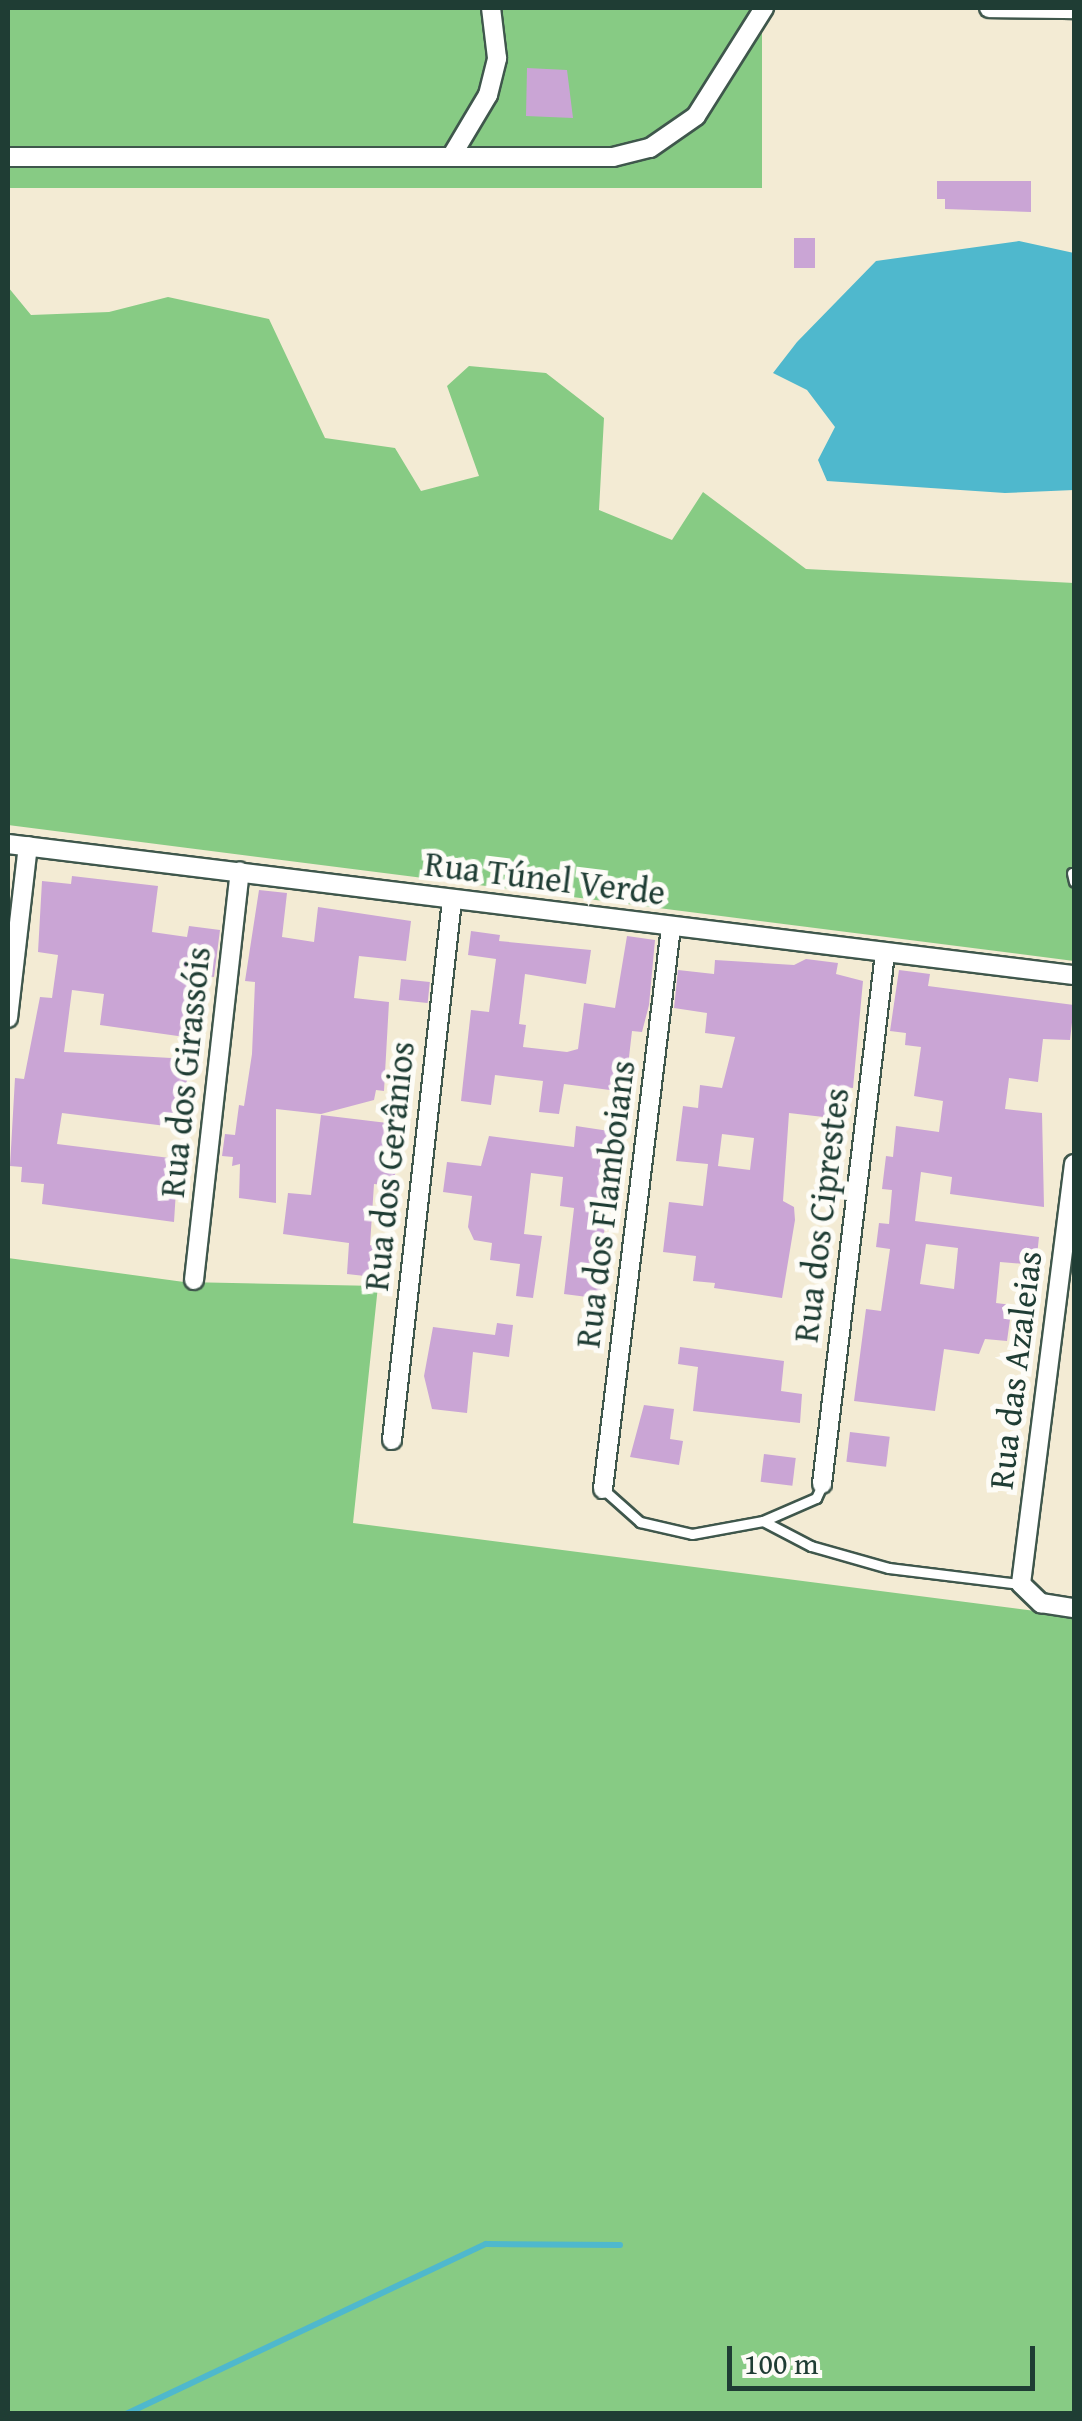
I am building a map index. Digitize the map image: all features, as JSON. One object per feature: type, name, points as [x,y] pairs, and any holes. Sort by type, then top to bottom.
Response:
[{"type":"street","points":[[451,157],[488,95],[497,58],[492,8]]},
{"type":"street","points":[[8,157],[613,156],[650,148],[696,116],[764,8]]},
{"type":"street","points":[[989,8],[1074,9]]},
{"type":"street","name":"Rua Túnel Verde","points":[[8,844],[1074,976]]},
{"type":"street","points":[[8,1018],[28,846]]},
{"type":"street","name":"Rua dos Girassóis","points":[[194,1280],[240,872]]},
{"type":"street","name":"Rua dos Gerânios","points":[[392,1440],[452,900]]},
{"type":"street","name":"Rua dos Flamboians","points":[[603,1489],[672,926]]},
{"type":"street","name":"Rua dos Ciprestes","points":[[822,1484],[885,953]]},
{"type":"street","name":"Rua das Azaleias","points":[[1021,1584],[1074,1164]]},
{"type":"street","points":[[1021,1584],[1041,1603],[1074,1608]]},
{"type":"lane","points":[[603,1489],[640,1522],[692,1534],[763,1521],[816,1498],[822,1484]]},
{"type":"lane","points":[[763,1521],[811,1546],[889,1568],[1021,1584]]},
{"type":"green space","points":[[8,8],[762,8],[762,188],[8,188]]},
{"type":"green space","points":[[8,287],[31,315],[109,312],[168,297],[269,319],[325,438],[395,448],[421,491],[479,476],[447,386],[469,366],[546,373],[604,418],[599,510],[672,540],[703,492],[806,569],[1074,583],[1074,961],[8,825]]},
{"type":"green space","points":[[8,1258],[184,1282],[378,1286],[353,1523],[1074,1616],[1074,2413],[8,2413]]},
{"type":"water","points":[[1019,241],[1074,253],[1074,490],[1005,493],[827,481],[818,460],[835,427],[807,390],[773,373],[797,342],[876,261]]},
{"type":"building","points":[[527,68],[567,70],[573,118],[526,116]]},
{"type":"building","points":[[937,181],[1031,181],[1031,212],[945,209],[945,199],[937,199]]},
{"type":"building","points":[[794,238],[815,238],[815,268],[794,268]]},
{"type":"building","points":[[72,876],[158,886],[152,932],[187,937],[189,926],[220,930],[214,977],[198,975],[192,1038],[100,1025],[104,994],[72,990],[64,1052],[189,1059],[182,1128],[62,1113],[57,1144],[178,1159],[174,1222],[42,1204],[44,1184],[21,1182],[22,1167],[10,1166],[15,1078],[24,1079],[40,997],[52,998],[58,955],[38,952],[42,881],[71,884]]},
{"type":"building","points":[[259,890],[287,893],[282,937],[314,942],[318,907],[411,921],[406,961],[359,956],[354,998],[389,1002],[384,1091],[376,1090],[374,1100],[321,1114],[276,1109],[276,1203],[239,1198],[240,1164],[232,1166],[233,1157],[222,1156],[225,1134],[235,1135],[239,1105],[244,1106],[252,1054],[255,982],[245,981]]},
{"type":"building","points":[[471,931],[500,935],[499,941],[591,950],[586,984],[525,974],[519,1024],[526,1025],[523,1047],[567,1052],[578,1049],[584,1003],[615,1008],[627,936],[655,940],[649,1005],[642,1032],[632,1031],[625,1092],[564,1084],[559,1114],[539,1112],[543,1081],[495,1075],[491,1105],[461,1101],[471,1010],[489,1012],[496,959],[468,955]]},
{"type":"building","points":[[806,959],[838,963],[836,974],[863,981],[853,1088],[844,1087],[841,1119],[789,1113],[783,1201],[794,1207],[795,1220],[782,1298],[693,1281],[696,1256],[663,1252],[669,1202],[703,1206],[708,1164],[676,1161],[683,1106],[698,1108],[700,1085],[722,1088],[735,1037],[705,1033],[707,1013],[674,1008],[678,970],[714,974],[715,960],[794,965]],"holes":[[[722,1134],[754,1138],[750,1170],[718,1166]]]},
{"type":"building","points":[[899,970],[930,974],[928,986],[1074,1005],[1070,1040],[1043,1039],[1038,1082],[1009,1078],[1005,1109],[1042,1113],[1044,1207],[950,1194],[952,1177],[921,1172],[915,1221],[1039,1237],[1036,1265],[1000,1262],[996,1303],[1012,1305],[1007,1341],[985,1339],[979,1354],[944,1349],[935,1411],[854,1401],[866,1309],[881,1311],[890,1249],[876,1247],[879,1223],[889,1224],[892,1190],[882,1189],[886,1156],[893,1157],[896,1126],[939,1132],[943,1101],[914,1096],[921,1047],[905,1045],[906,1033],[890,1031]],"holes":[[[926,1244],[958,1248],[954,1289],[920,1284]]]},
{"type":"building","points":[[401,979],[430,982],[428,1003],[399,1000]]},
{"type":"building","points":[[321,1115],[404,1125],[393,1186],[374,1184],[370,1245],[388,1248],[383,1278],[347,1274],[349,1243],[283,1234],[288,1193],[311,1195]]},
{"type":"building","points":[[576,1126],[609,1131],[607,1158],[613,1159],[599,1275],[603,1299],[564,1294],[574,1208],[560,1206],[563,1177],[531,1173],[524,1234],[542,1236],[533,1298],[516,1296],[520,1264],[490,1260],[492,1243],[474,1240],[468,1227],[472,1196],[443,1192],[447,1162],[481,1166],[489,1136],[574,1147]]},
{"type":"building","points":[[497,1323],[513,1325],[509,1357],[473,1352],[467,1413],[432,1409],[424,1376],[433,1327],[495,1335]]},
{"type":"building","points":[[680,1347],[784,1361],[781,1391],[802,1394],[800,1423],[693,1411],[698,1367],[678,1364]]},
{"type":"building","points":[[644,1405],[674,1409],[670,1439],[683,1441],[679,1465],[630,1457]]},
{"type":"building","points":[[850,1432],[890,1437],[886,1467],[846,1462]]},
{"type":"building","points":[[764,1454],[796,1458],[792,1486],[761,1482]]},
{"type":"waterway","points":[[126,2414],[486,2244],[620,2245]]}]
